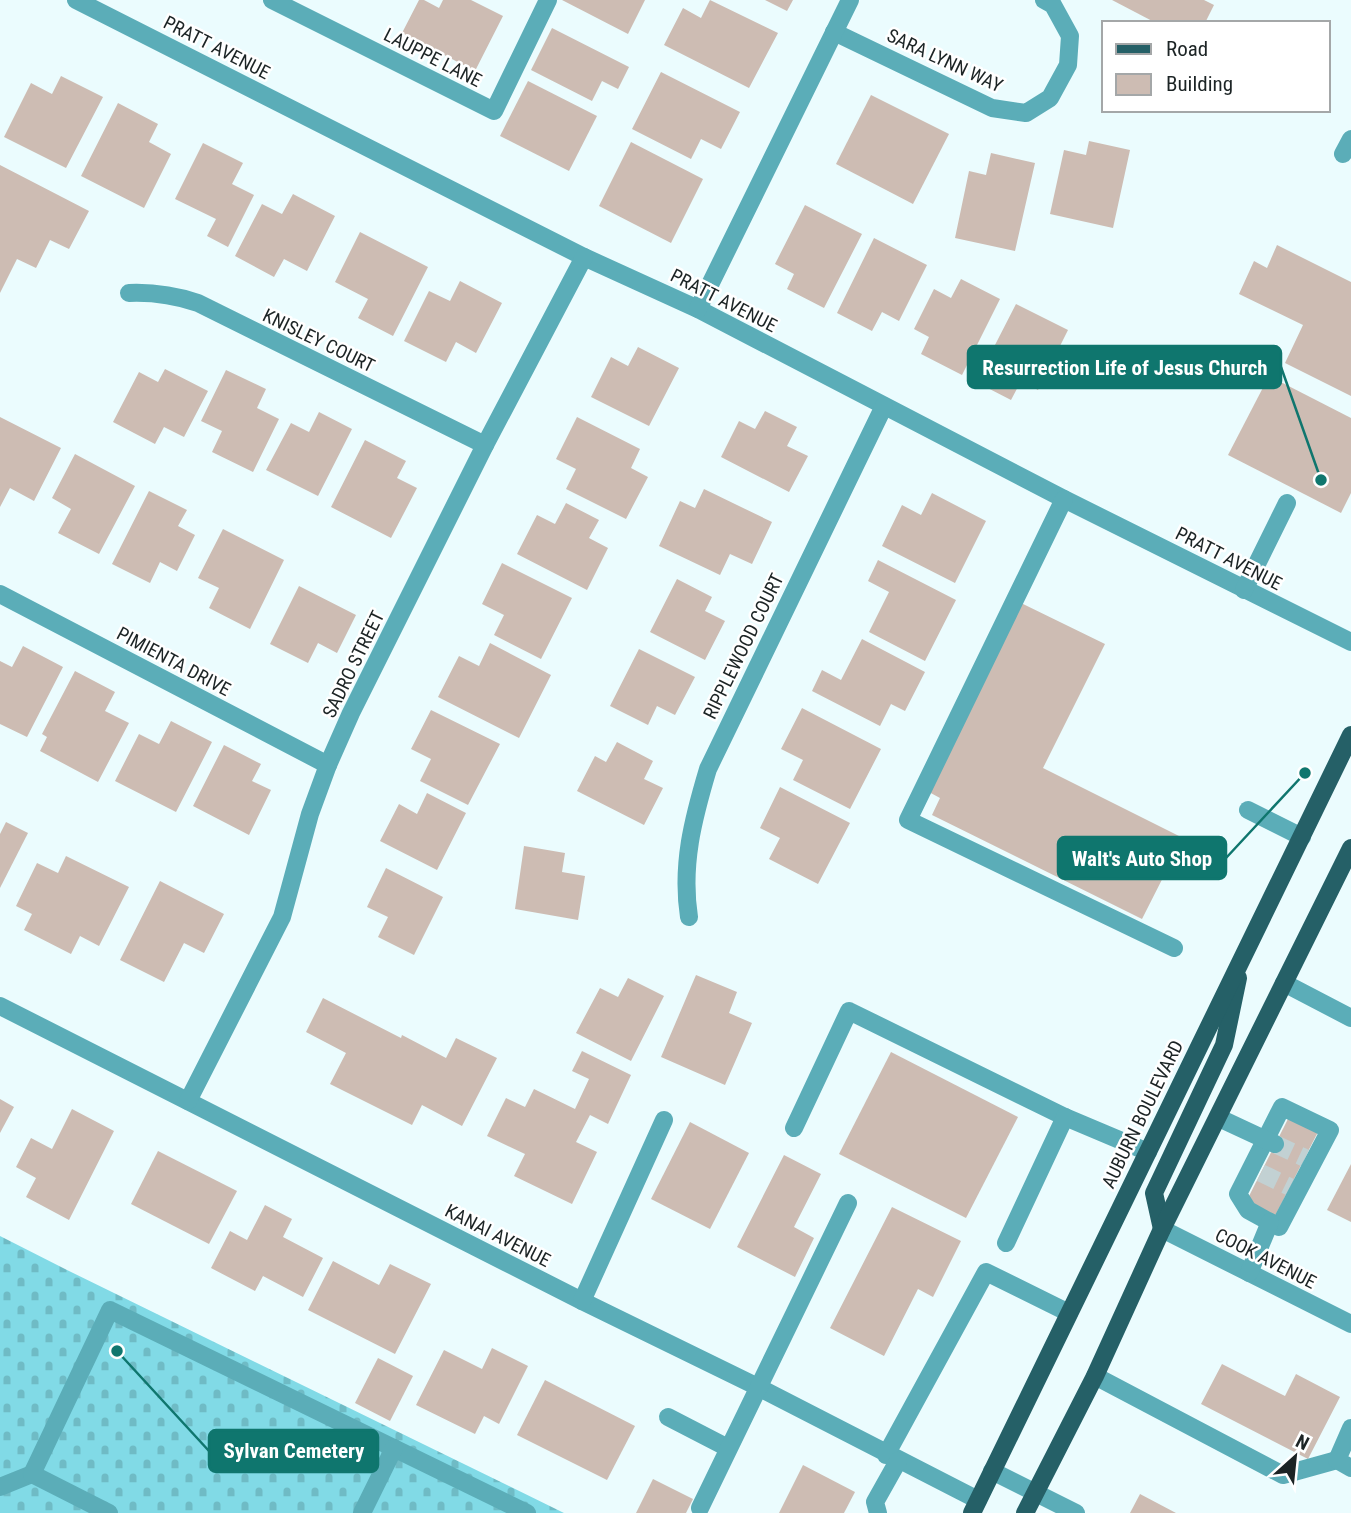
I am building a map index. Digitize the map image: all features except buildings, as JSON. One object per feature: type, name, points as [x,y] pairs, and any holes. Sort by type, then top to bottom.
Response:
[{"type":"main road","name":"AUBURN BOULEVARD","points":[[975,1507],[1351,735]]},
{"type":"main road","points":[[1025,1513],[1095,1376],[1162,1229],[1351,848]]},
{"type":"main road","points":[[1162,1229],[1154,1193],[1224,1045],[1244,951]]},
{"type":"street","name":"PRATT AVENUE","points":[[76,0],[584,257],[698,309],[1065,499],[1351,642]]},
{"type":"street","name":"LAUPPE LANE","points":[[278,1],[494,111],[548,0]]},
{"type":"street","points":[[698,309],[850,0]]},
{"type":"street","name":"SARA LYNN WAY","points":[[834,32],[992,108],[1026,113],[1050,98],[1068,65],[1070,36],[1053,5],[1044,0]]},
{"type":"street","name":"SADRO STREET","points":[[188,1101],[282,917],[310,814],[351,713],[485,445],[584,257]]},
{"type":"street","name":"KNISLEY COURT","points":[[129,293],[163,294],[198,303],[485,445]]},
{"type":"street","name":"RIPPLEWOOD COURT","points":[[689,917],[686,895],[687,853],[695,811],[708,769],[884,406]]},
{"type":"street","points":[[1065,499],[908,820],[1174,948]]},
{"type":"street","points":[[1244,590],[1287,503]]},
{"type":"street","name":"PIMIENTA DRIVE","points":[[0,594],[328,765]]},
{"type":"street","points":[[1248,810],[1302,836]]},
{"type":"street","points":[[1284,983],[1351,1018]]},
{"type":"street","name":"KANAI AVENUE","points":[[0,1006],[582,1301],[758,1387],[892,1458],[975,1507]]},
{"type":"street","points":[[794,1128],[849,1011],[1065,1117],[1148,1152]]},
{"type":"street","points":[[1282,1107],[1330,1130],[1309,1160],[1279,1227],[1248,1210],[1238,1194],[1256,1170],[1271,1142],[1282,1107]]},
{"type":"street","points":[[1006,1243],[1065,1117]]},
{"type":"street","points":[[1219,1118],[1271,1142]]},
{"type":"street","points":[[582,1301],[664,1120]]},
{"type":"street","points":[[701,1507],[848,1203]]},
{"type":"street","points":[[1249,1273],[1270,1222]]},
{"type":"street","name":"COOK AVENUE","points":[[1162,1229],[1351,1324]]},
{"type":"street","points":[[878,1513],[875,1502],[892,1458],[986,1272],[1069,1313]]},
{"type":"street","points":[[0,1488],[32,1474],[110,1310],[527,1513]]},
{"type":"street","points":[[1095,1376],[1283,1475],[1344,1464],[1351,1428]]},
{"type":"street","points":[[668,1417],[728,1448]]},
{"type":"street","points":[[362,1513],[394,1448]]},
{"type":"street","points":[[992,1471],[1076,1513]]},
{"type":"street","points":[[32,1474],[109,1513]]},
{"type":"green space","points":[[0,1236],[67,1270],[564,1513],[0,1513]]},
{"type":"tunnel","points":[[1275,1144],[1305,1158]]},
{"type":"tunnel","points":[[1261,1173],[1290,1187]]},
{"type":"place","name":"Resurrection Life of Jesus Church","points":[[1321,480]]},
{"type":"place","name":"Walt's Auto Shop","points":[[1305,773]]},
{"type":"place","name":"Sylvan Cemetery","points":[[117,1351]]}]
